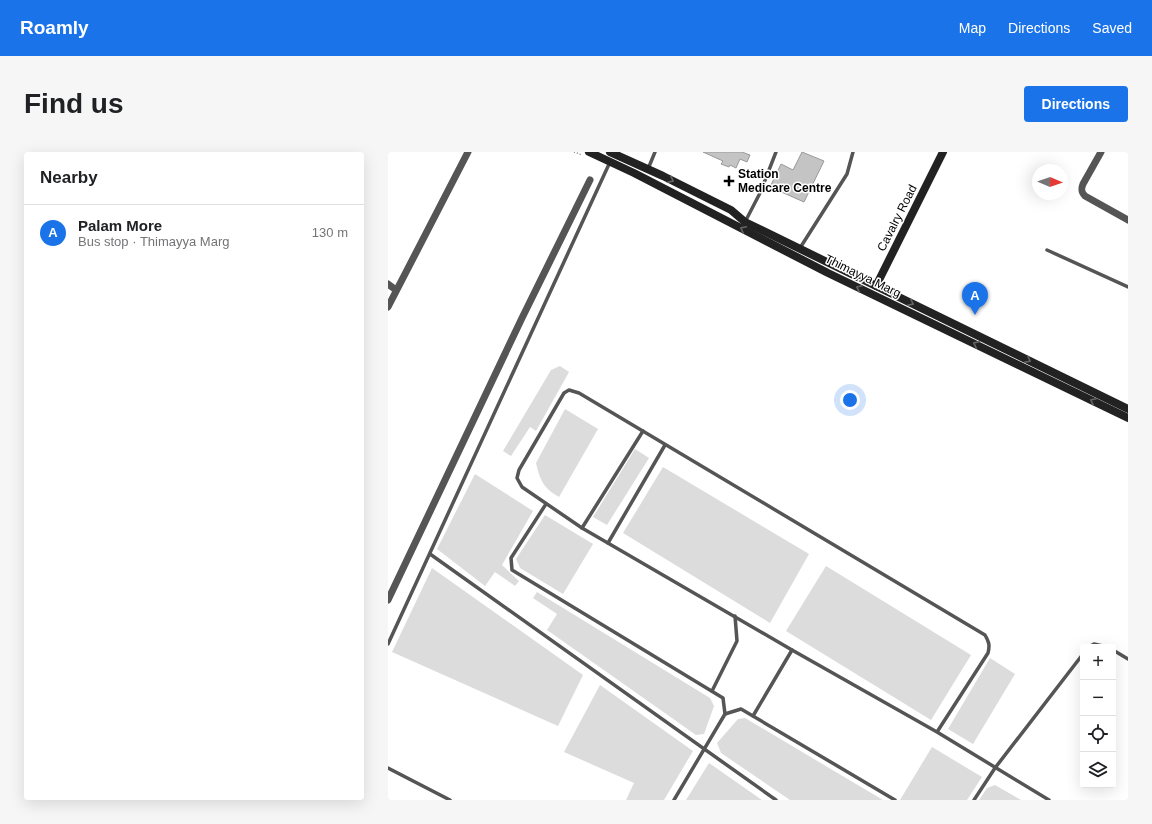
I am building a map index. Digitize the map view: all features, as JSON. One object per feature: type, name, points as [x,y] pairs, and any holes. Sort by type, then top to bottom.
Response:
[{"type":"street","points":[[388,307],[468,152]]},
{"type":"street","name":"Thimayya Marg","points":[[589,152],[610,161],[828,273],[874,290],[1128,409]]},
{"type":"street","name":"Thimayya Marg","points":[[610,152],[731,210],[745,222],[832,264],[874,290],[1128,418]]},
{"type":"street","name":"Cavalry Road","points":[[874,290],[943,152]]},
{"type":"street","points":[[1101,152],[1083,184],[1082,193],[1128,220]]},
{"type":"street","points":[[388,600],[522,318],[590,180]]},
{"type":"street","points":[[828,273],[832,264]]},
{"type":"street","points":[[388,284],[396,290]]},
{"type":"lane","points":[[648,169],[655,152]]},
{"type":"lane","points":[[745,222],[760,193],[776,152]]},
{"type":"lane","points":[[800,248],[847,174],[853,152]]},
{"type":"lane","points":[[388,644],[610,161]]},
{"type":"lane","points":[[1048,250],[1128,286]]},
{"type":"lane","points":[[937,732],[988,653],[990,646],[985,635],[579,393],[569,390],[564,393],[519,470],[518,478],[522,487],[582,528],[937,732],[1049,800]]},
{"type":"lane","points":[[582,528],[643,431]]},
{"type":"lane","points":[[608,542],[665,444]]},
{"type":"lane","points":[[546,504],[511,558],[512,570],[712,691],[722,698],[726,714]]},
{"type":"lane","points":[[430,554],[776,800]]},
{"type":"lane","points":[[712,691],[737,641],[735,616]]},
{"type":"lane","points":[[754,716],[792,650]]},
{"type":"lane","points":[[1116,652],[1128,658]]},
{"type":"lane","points":[[974,800],[995,768],[1080,658]]},
{"type":"lane","points":[[674,800],[726,714],[741,709],[895,800]]},
{"type":"lane","points":[[388,768],[450,800]]},
{"type":"shaded area","points":[[560,366],[569,372],[536,431],[530,427],[511,456],[503,451],[551,370]]},
{"type":"shaded area","points":[[565,409],[598,429],[559,497],[549,490],[543,483],[536,463]]},
{"type":"shaded area","points":[[635,449],[649,458],[607,525],[593,517]]},
{"type":"shaded area","points":[[663,467],[809,554],[770,623],[623,533]]},
{"type":"shaded area","points":[[475,474],[533,511],[502,565],[519,581],[515,586],[495,572],[485,586],[437,549]]},
{"type":"shaded area","points":[[545,515],[593,544],[563,594],[520,568],[516,559]]},
{"type":"shaded area","points":[[826,566],[971,655],[931,720],[786,631]]},
{"type":"shaded area","points":[[432,568],[583,675],[558,726],[392,652]]},
{"type":"shaded area","points":[[537,592],[710,698],[714,706],[704,734],[696,735],[547,630],[557,614],[533,598]]},
{"type":"shaded area","points":[[990,658],[1015,674],[973,744],[948,729]]},
{"type":"shaded area","points":[[600,685],[693,751],[664,800],[626,800],[634,783],[564,752]]},
{"type":"shaded area","points":[[745,718],[883,800],[790,800],[721,753],[717,743],[738,719]]},
{"type":"shaded area","points":[[932,747],[982,777],[967,800],[900,800]]},
{"type":"shaded area","points":[[709,763],[762,800],[686,800]]},
{"type":"shaded area","points":[[995,785],[1021,800],[979,800],[987,788]]},
{"type":"building","points":[[703,152],[742,152],[750,155],[747,162],[740,159],[736,168],[730,165],[729,167],[721,164],[723,161]]},
{"type":"building","points":[[802,152],[824,161],[804,202],[770,187],[781,164],[793,170]]},
{"type":"place","name":"Station Medicare Centre","points":[[729,181]]},
{"type":"place","name":"Palam More","points":[[975,315]]}]
